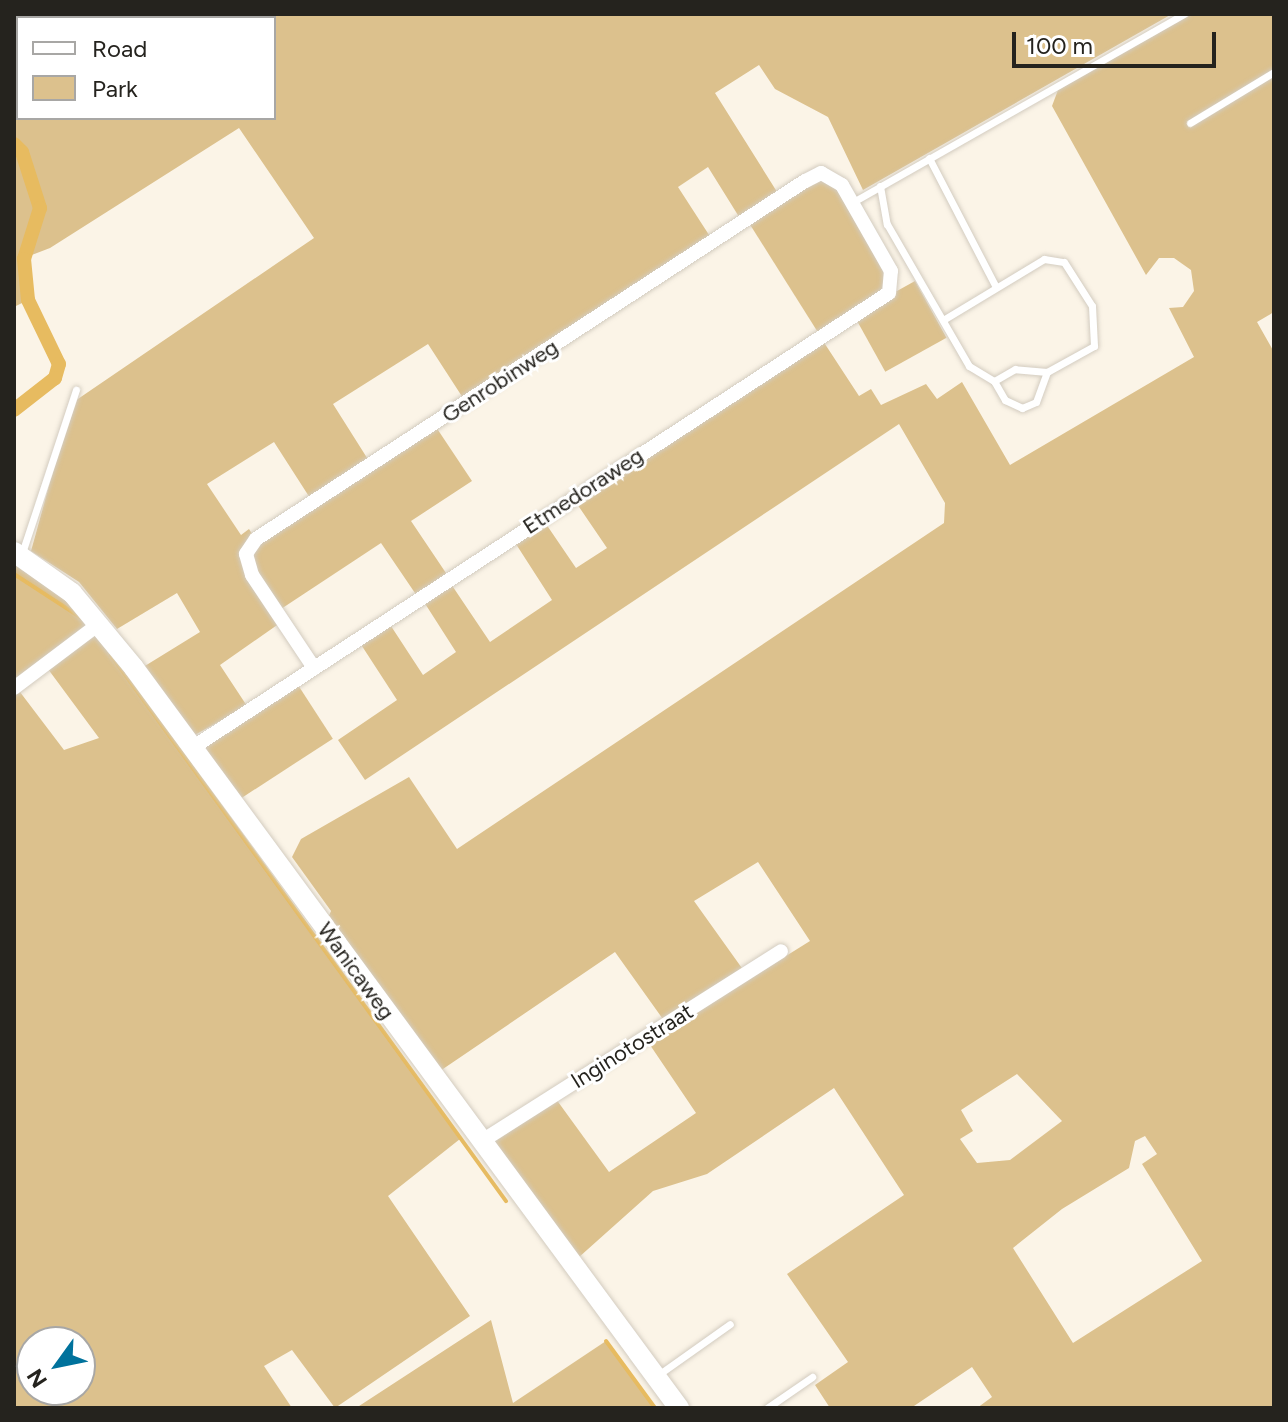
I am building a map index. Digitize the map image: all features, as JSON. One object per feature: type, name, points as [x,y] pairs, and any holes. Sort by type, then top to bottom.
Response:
[{"type":"street","name":"Genrobinweg","points":[[314,668],[252,575],[246,554],[256,539],[805,181],[821,173],[830,176],[859,198]]},
{"type":"street","name":"Etmedoraweg","points":[[192,748],[889,293],[891,271],[859,198]]},
{"type":"street","name":"Wanicaweg","points":[[18,554],[72,593],[99,624],[679,1408]]},
{"type":"street","points":[[14,688],[99,624]]},
{"type":"street","name":"Inginotostraat","points":[[482,1141],[781,951]]},
{"type":"lane","points":[[859,198],[1184,14]]},
{"type":"lane","points":[[1190,123],[1274,72]]},
{"type":"lane","points":[[929,158],[996,287]]},
{"type":"lane","points":[[880,186],[887,224],[969,366],[994,381],[1005,400],[1022,408],[1039,397],[1047,372]]},
{"type":"lane","points":[[943,320],[1044,259],[1064,262],[1092,306],[1094,346],[1047,372],[1015,369],[994,381]]},
{"type":"lane","points":[[18,554],[76,390]]},
{"type":"lane","points":[[656,1376],[730,1324]]},
{"type":"lane","points":[[767,1408],[812,1377]]},
{"type":"green space","points":[[14,14],[1172,14],[863,190],[828,117],[775,89],[759,65],[715,93],[779,195],[741,220],[708,167],[678,187],[711,238],[463,398],[428,344],[333,404],[369,461],[310,498],[274,442],[207,484],[241,535],[249,529],[254,537],[243,552],[280,623],[220,665],[247,706],[193,736],[140,669],[200,632],[177,593],[117,629],[79,582],[31,551],[72,403],[314,238],[239,128],[50,248],[24,258],[28,300],[14,307]]},
{"type":"green space","points":[[1192,14],[1274,14],[1274,312],[1257,322],[1274,352],[1274,1408],[977,1408],[992,1397],[972,1367],[911,1408],[830,1408],[815,1385],[848,1362],[787,1274],[904,1195],[834,1088],[707,1174],[653,1191],[578,1258],[493,1143],[556,1099],[609,1172],[696,1113],[648,1042],[810,941],[758,862],[694,901],[744,971],[665,1022],[615,952],[440,1071],[328,918],[331,911],[292,857],[301,839],[409,777],[457,849],[944,523],[945,503],[899,424],[365,780],[338,740],[397,700],[360,643],[389,623],[423,675],[456,652],[424,602],[451,584],[490,642],[552,600],[514,541],[544,521],[576,568],[607,548],[575,501],[823,341],[859,396],[871,389],[881,405],[926,384],[937,399],[962,382],[1010,465],[1194,357],[1169,308],[1183,307],[1194,291],[1191,270],[1174,258],[1159,258],[1146,275],[1052,106],[1058,90]],"holes":[[[1017,1074],[1062,1121],[1010,1160],[977,1163],[960,1139],[973,1131],[961,1110]],[[1145,1136],[1157,1154],[1142,1164],[1202,1261],[1073,1343],[1013,1248],[1062,1209],[1129,1168],[1135,1141]]]},
{"type":"green space","points":[[823,178],[839,187],[890,285],[819,334],[749,223]]},
{"type":"green space","points":[[915,281],[947,338],[885,372],[854,315]]},
{"type":"green space","points":[[436,427],[472,481],[411,521],[448,576],[417,596],[381,543],[281,609],[255,571],[253,554],[261,540]]},
{"type":"green space","points":[[14,558],[87,618],[85,629],[14,681]]},
{"type":"green space","points":[[95,634],[460,1139],[388,1196],[470,1316],[335,1408],[292,1350],[264,1366],[292,1408],[14,1408],[14,696],[20,692],[64,750],[99,738],[48,669]]},
{"type":"green space","points":[[298,685],[333,739],[239,800],[204,746]]},
{"type":"green space","points":[[491,1320],[513,1403],[606,1341],[655,1408],[356,1408]]},
{"type":"waterway","points":[[14,144],[22,152],[40,208],[24,259],[28,300],[59,364],[55,378],[14,410]]},
{"type":"waterway","points":[[14,574],[80,617]]},
{"type":"waterway","points":[[111,655],[506,1201]]},
{"type":"waterway","points":[[606,1341],[655,1408]]}]
